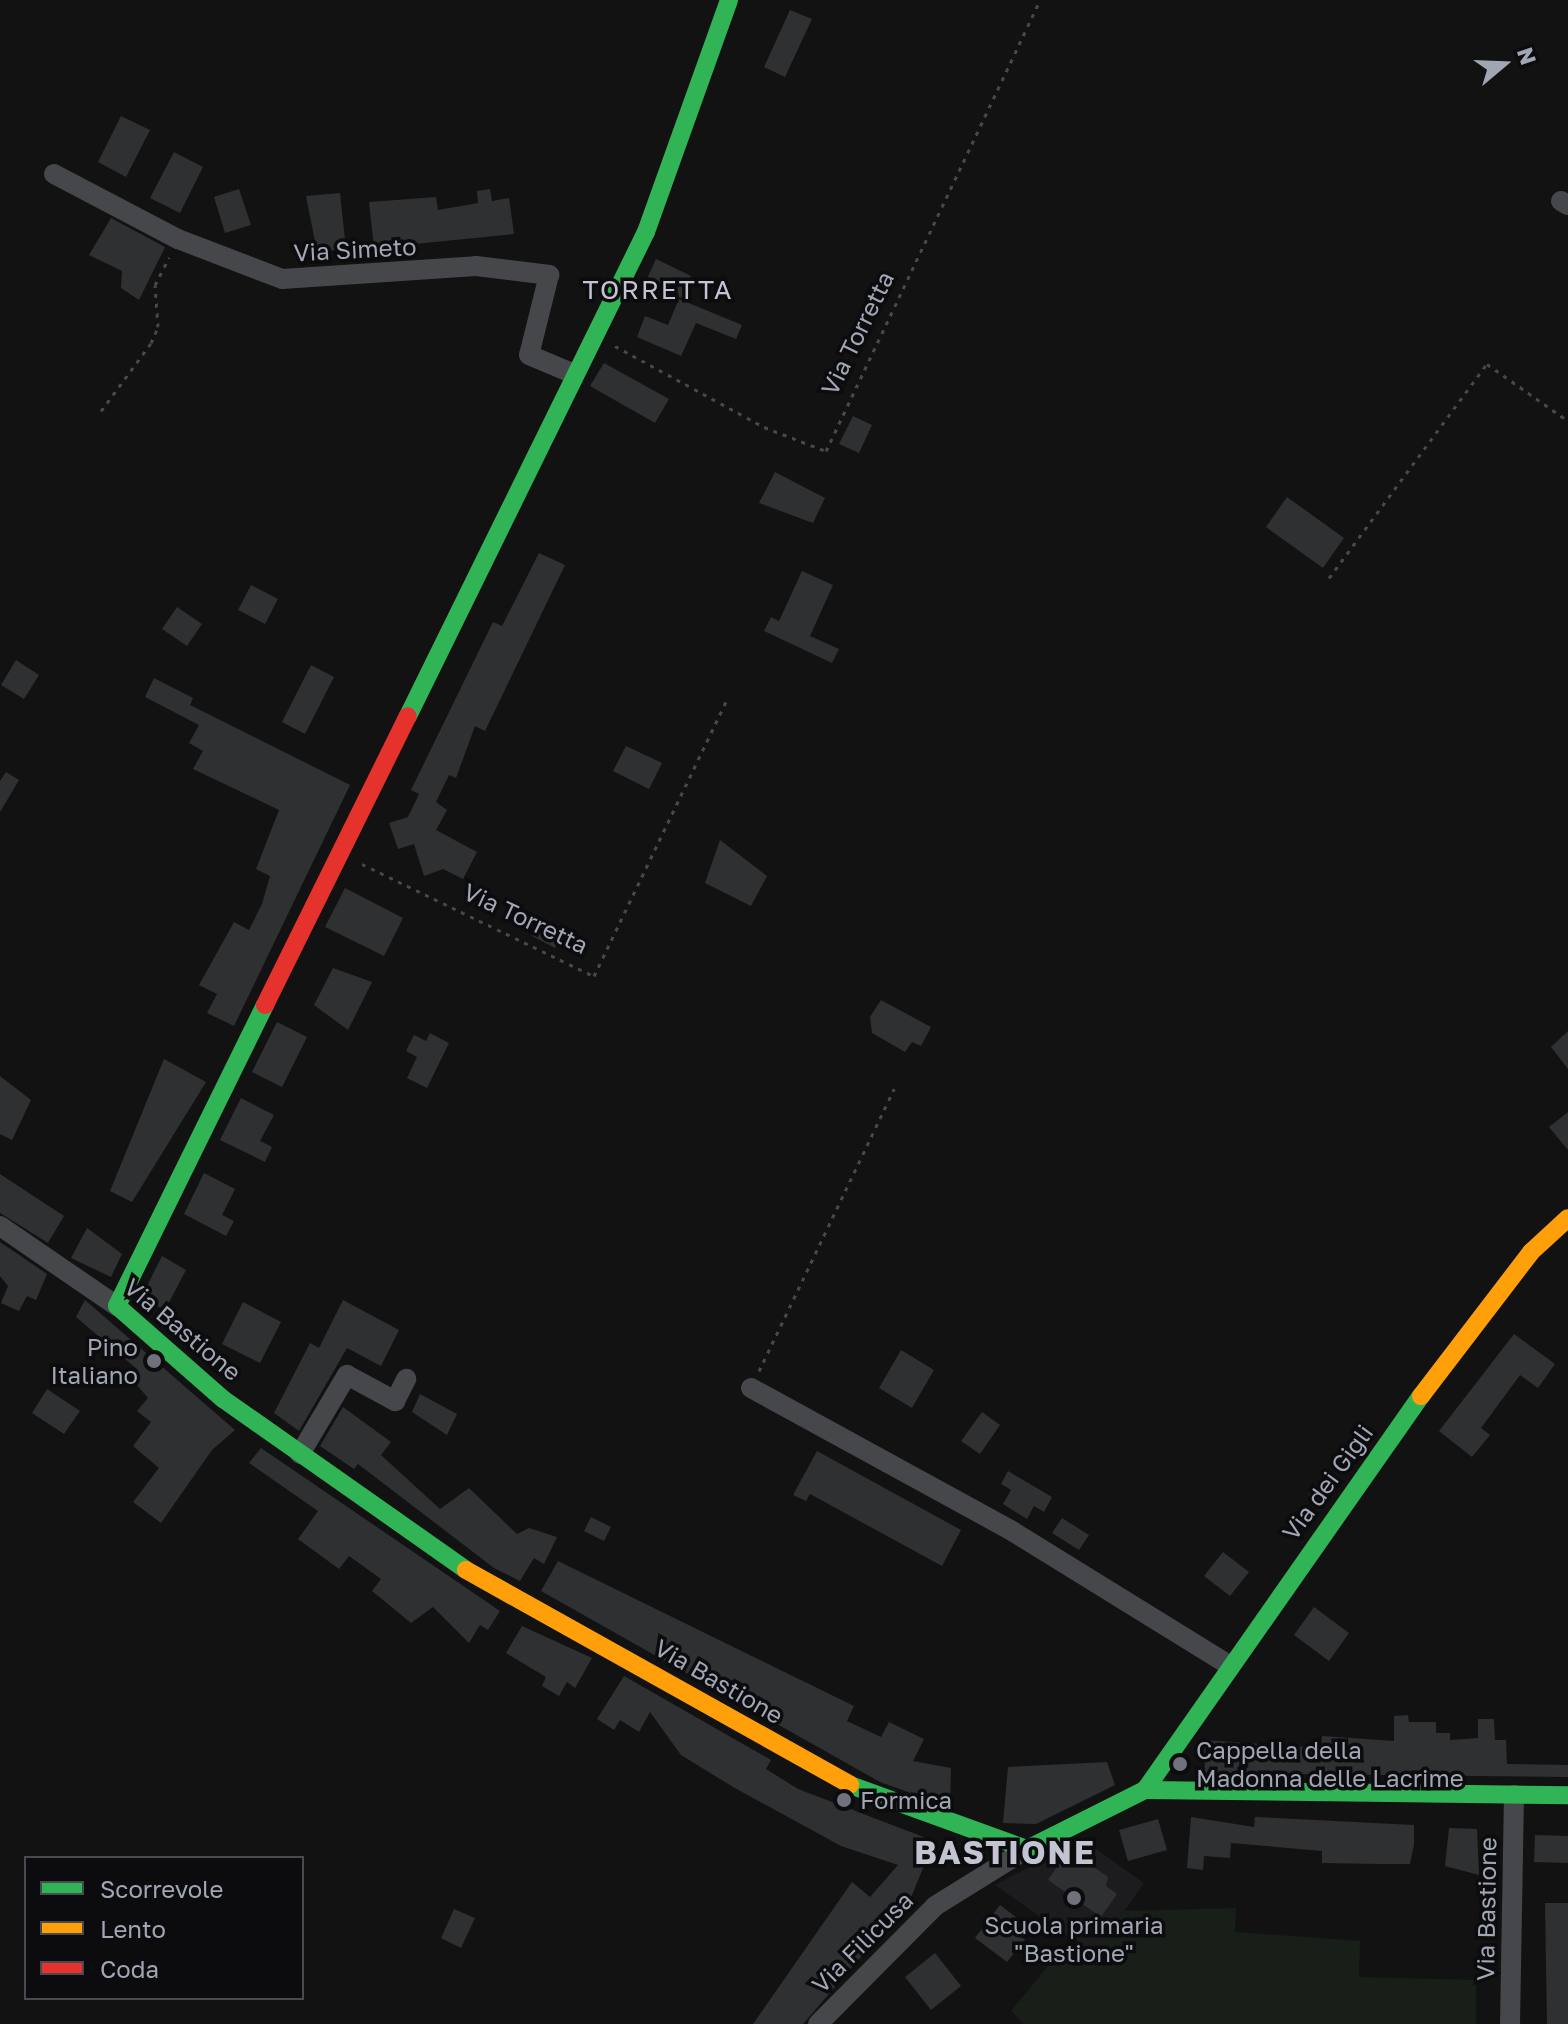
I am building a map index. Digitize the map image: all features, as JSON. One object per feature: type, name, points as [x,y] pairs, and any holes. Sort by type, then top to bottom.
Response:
[{"type":"street","points":[[117,1306],[337,851],[646,232],[729,0]]},
{"type":"street","name":"Via Simeto","points":[[54,174],[178,239],[302,281],[476,266],[549,275],[529,355],[574,374]]},
{"type":"street","name":"Via dei Gigli","points":[[1145,1790],[1227,1664],[1531,1252],[1568,1218]]},
{"type":"street","name":"Via Bastione","points":[[0,1226],[117,1306],[300,1454],[485,1584],[586,1633],[872,1798],[1027,1849]]},
{"type":"street","points":[[300,1454],[347,1375],[395,1401],[406,1379]]},
{"type":"street","points":[[751,1388],[1012,1531],[1227,1664]]},
{"type":"street","points":[[1027,1849],[1145,1790],[1568,1795]]},
{"type":"street","name":"Via Bastione","points":[[1510,2024],[1514,1795]]},
{"type":"street","name":"Via Filicusa","points":[[818,2024],[935,1906],[1027,1849]]},
{"type":"path","name":"Via Torretta","points":[[594,335],[764,427],[826,451],[1040,0]]},
{"type":"path","points":[[101,411],[151,343],[158,327],[155,285],[178,239]]},
{"type":"path","points":[[1329,578],[1487,364],[1568,421]]},
{"type":"path","name":"Via Torretta","points":[[337,851],[594,976],[727,700]]},
{"type":"path","points":[[751,1388],[894,1089]]},
{"type":"shaded area","name":"Scuola primaria \"Bastione\"","points":[[1082,1839],[1144,1883],[1094,1955],[995,1885]]},
{"type":"shaded area","points":[[1236,1908],[1235,1932],[1360,1941],[1359,1977],[1476,1980],[1476,2024],[1024,2024],[1011,2011],[1071,1938],[1094,1955],[1124,1911]]},
{"type":"building","points":[[790,10],[812,19],[785,77],[764,67]]},
{"type":"building","points":[[121,116],[150,130],[126,177],[98,162]]},
{"type":"building","points":[[174,152],[203,167],[180,213],[150,198]]},
{"type":"building","points":[[239,189],[251,225],[225,233],[214,197]]},
{"type":"building","points":[[490,189],[492,201],[509,198],[514,234],[374,248],[369,202],[436,197],[438,210],[478,203],[477,191]]},
{"type":"building","points":[[340,193],[346,249],[317,252],[306,196]]},
{"type":"building","points":[[111,218],[165,247],[139,300],[121,288],[122,271],[89,255]]},
{"type":"building","points":[[656,259],[691,276],[681,298],[646,281]]},
{"type":"building","points":[[679,299],[742,325],[736,339],[696,323],[681,356],[637,337],[645,316],[668,325]]},
{"type":"building","points":[[604,363],[669,399],[655,423],[590,386]]},
{"type":"building","points":[[853,416],[872,425],[859,453],[839,444]]},
{"type":"building","points":[[775,472],[825,498],[813,523],[759,503]]},
{"type":"building","points":[[1287,497],[1344,538],[1323,568],[1266,527]]},
{"type":"building","points":[[539,553],[565,565],[485,731],[475,726],[456,778],[449,775],[436,802],[447,810],[436,830],[477,852],[463,879],[443,869],[424,876],[414,844],[398,849],[389,823],[408,817],[419,794],[411,790],[493,622],[502,626]]},
{"type":"building","points":[[802,571],[833,585],[810,636],[839,649],[832,663],[764,631],[771,617],[779,621]]},
{"type":"building","points":[[251,585],[278,599],[265,624],[238,610]]},
{"type":"building","points":[[177,607],[202,624],[187,646],[162,629]]},
{"type":"building","points":[[16,660],[39,675],[24,699],[1,685]]},
{"type":"building","points":[[311,665],[334,677],[305,734],[282,722]]},
{"type":"building","points":[[154,678],[193,698],[190,705],[350,785],[234,1026],[207,1013],[217,994],[199,985],[234,922],[249,930],[262,904],[270,876],[256,869],[279,810],[193,769],[203,751],[189,743],[199,725],[145,697]]},
{"type":"building","points":[[626,746],[662,763],[649,789],[613,771]]},
{"type":"building","points":[[6,772],[19,780],[0,812],[0,781]]},
{"type":"building","points":[[720,840],[767,876],[751,906],[705,883]]},
{"type":"building","points":[[345,888],[403,918],[384,956],[325,927]]},
{"type":"building","points":[[539,922],[562,934],[555,948],[532,936]]},
{"type":"building","points":[[333,968],[372,982],[348,1030],[314,1005]]},
{"type":"building","points":[[881,1000],[931,1027],[921,1046],[912,1042],[905,1052],[872,1033],[870,1017]]},
{"type":"building","points":[[277,1022],[307,1037],[282,1087],[252,1072]]},
{"type":"building","points":[[1568,1031],[1568,1069],[1551,1047]]},
{"type":"building","points":[[430,1033],[449,1043],[427,1088],[407,1078],[417,1057],[406,1051],[414,1035],[426,1041]]},
{"type":"building","points":[[164,1059],[206,1082],[132,1202],[110,1191]]},
{"type":"building","points":[[0,1076],[31,1100],[12,1140],[0,1134]]},
{"type":"building","points":[[241,1098],[274,1115],[260,1141],[272,1147],[265,1162],[220,1140]]},
{"type":"building","points":[[1568,1112],[1568,1150],[1549,1127]]},
{"type":"building","points":[[204,1173],[235,1189],[222,1215],[234,1221],[226,1236],[184,1214]]},
{"type":"building","points":[[0,1174],[64,1216],[48,1243],[0,1213]]},
{"type":"building","points":[[87,1228],[122,1254],[111,1277],[71,1258]]},
{"type":"building","points":[[0,1242],[47,1274],[36,1300],[27,1296],[19,1311],[1,1303],[8,1286],[0,1276]]},
{"type":"building","points":[[162,1256],[186,1270],[165,1310],[141,1298]]},
{"type":"building","points":[[85,1300],[235,1430],[212,1450],[161,1523],[133,1502],[159,1468],[133,1446],[151,1422],[137,1411],[148,1398],[131,1378],[138,1370],[76,1317]]},
{"type":"building","points":[[343,1300],[399,1330],[381,1366],[347,1348],[299,1431],[274,1413],[310,1343],[319,1348]]},
{"type":"building","points":[[243,1302],[281,1322],[260,1363],[222,1344]]},
{"type":"building","points":[[1514,1334],[1555,1364],[1538,1388],[1520,1375],[1481,1428],[1490,1435],[1472,1457],[1439,1431]]},
{"type":"building","points":[[901,1350],[934,1370],[912,1408],[879,1388]]},
{"type":"building","points":[[47,1389],[80,1411],[64,1434],[32,1413]]},
{"type":"building","points":[[420,1394],[457,1414],[447,1435],[412,1412]]},
{"type":"building","points":[[343,1407],[391,1442],[381,1455],[440,1509],[469,1488],[517,1534],[529,1528],[557,1537],[544,1564],[534,1558],[520,1581],[494,1568],[358,1464],[354,1469],[320,1446]]},
{"type":"building","points":[[982,1412],[1000,1425],[980,1454],[961,1441]]},
{"type":"building","points":[[261,1448],[500,1611],[488,1630],[480,1625],[469,1643],[433,1607],[411,1623],[372,1591],[381,1579],[349,1556],[339,1569],[298,1539],[318,1511],[249,1463]]},
{"type":"building","points":[[817,1451],[961,1530],[942,1566],[810,1494],[806,1501],[793,1495]]},
{"type":"building","points":[[1008,1471],[1052,1497],[1044,1512],[1034,1506],[1027,1519],[1003,1504],[1011,1490],[1001,1484]]},
{"type":"building","points":[[1324,1477],[1334,1486],[1320,1505],[1308,1495]]},
{"type":"building","points":[[591,1517],[611,1527],[604,1541],[584,1531]]},
{"type":"building","points":[[1062,1518],[1089,1535],[1079,1550],[1052,1533]]},
{"type":"building","points":[[1223,1552],[1249,1572],[1230,1596],[1204,1576]]},
{"type":"building","points":[[558,1561],[854,1706],[847,1721],[881,1737],[889,1722],[924,1739],[913,1761],[951,1768],[950,1807],[880,1782],[541,1591]]},
{"type":"building","points":[[1314,1607],[1349,1633],[1329,1661],[1294,1635]]},
{"type":"building","points":[[522,1626],[592,1658],[575,1688],[567,1682],[559,1696],[542,1686],[546,1677],[506,1653]]},
{"type":"building","points":[[624,1676],[771,1760],[766,1769],[798,1789],[934,1841],[910,1900],[803,2024],[753,2024],[852,1882],[870,1897],[898,1865],[841,1846],[681,1755],[650,1712],[639,1732],[620,1720],[614,1730],[597,1719]]},
{"type":"building","points":[[1408,1715],[1409,1722],[1436,1722],[1436,1733],[1450,1733],[1450,1740],[1478,1738],[1478,1719],[1494,1719],[1495,1740],[1506,1740],[1507,1764],[1568,1765],[1568,1777],[1205,1773],[1204,1740],[1321,1748],[1322,1736],[1394,1741],[1394,1716]]},
{"type":"building","points":[[1107,1762],[1115,1785],[1036,1824],[1003,1823],[1008,1767]]},
{"type":"building","points":[[1191,1817],[1254,1827],[1255,1817],[1414,1825],[1414,1844],[1410,1864],[1380,1864],[1322,1863],[1322,1851],[1231,1843],[1230,1858],[1204,1856],[1203,1870],[1187,1868]]},
{"type":"building","points":[[1158,1819],[1167,1850],[1128,1861],[1119,1830]]},
{"type":"building","points":[[1449,1828],[1477,1829],[1479,1875],[1445,1866]]},
{"type":"building","points":[[1535,1835],[1568,1836],[1568,1863],[1534,1862]]},
{"type":"building","points":[[1064,1857],[1076,1865],[1081,1858],[1108,1877],[1106,1886],[1117,1894],[1101,1917],[1048,1880]]},
{"type":"building","points":[[1545,1903],[1568,1903],[1568,2024],[1547,2024]]},
{"type":"building","points":[[1000,1905],[1017,1918],[1014,1932],[1025,1940],[1007,1962],[975,1938]]},
{"type":"building","points":[[454,1909],[475,1918],[461,1948],[441,1938]]},
{"type":"building","points":[[935,1953],[961,1986],[931,2010],[905,1977]]},
{"type":"traffic: fast","points":[[408,716],[646,232],[729,0]]},
{"type":"traffic: fast","points":[[265,1005],[117,1306],[223,1399],[466,1570]]},
{"type":"traffic: fast","points":[[1145,1790],[1421,1396]]},
{"type":"traffic: fast","points":[[850,1785],[1027,1849],[1145,1790],[1568,1795]]},
{"type":"traffic: slow","points":[[1421,1396],[1531,1252],[1568,1218]]},
{"type":"traffic: slow","points":[[466,1570],[850,1785]]},
{"type":"traffic: jam","points":[[265,1005],[408,716]]},
{"type":"place","name":"Pino Italiano","points":[[154,1361]]},
{"type":"place","name":"Cappella della Madonna delle Lacrime","points":[[1180,1764]]},
{"type":"place","name":"Formica","points":[[844,1800]]},
{"type":"place","name":"Scuola primaria \"Bastione\"","points":[[1074,1898]]},
{"type":"district","name":"TORRETTA","points":[[658,290]]},
{"type":"district","name":"BASTIONE","points":[[1005,1852]]}]
